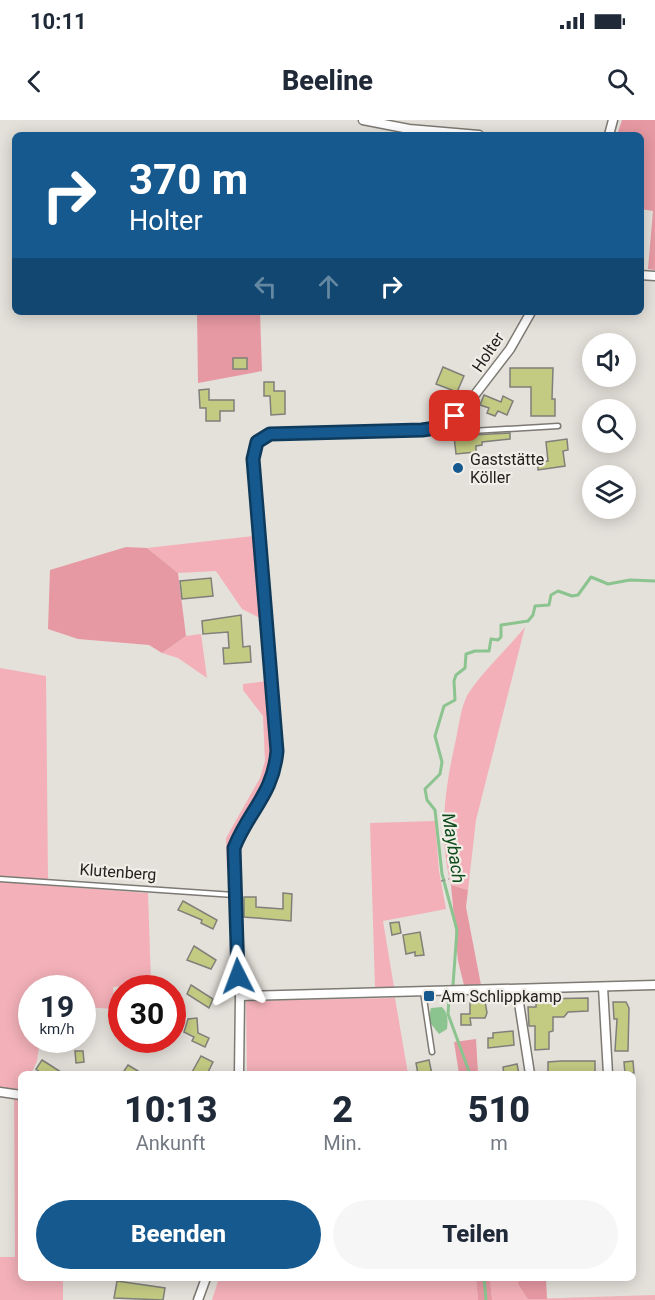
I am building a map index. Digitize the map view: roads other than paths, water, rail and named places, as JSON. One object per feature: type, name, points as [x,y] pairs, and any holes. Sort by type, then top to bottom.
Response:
[{"type":"street","points":[[363,120],[409,129],[444,132]]},
{"type":"street","name":"Holter","points":[[443,427],[481,389],[529,315]]},
{"type":"street","points":[[239,1071],[240,996],[234,895],[234,848],[239,835],[270,785],[277,751],[253,459],[257,442],[270,434],[422,430],[443,427]]},
{"type":"street","points":[[240,996],[655,985]]},
{"type":"street","points":[[603,987],[608,1071]]},
{"type":"street","points":[[516,990],[530,1071]]},
{"type":"street","points":[[0,1092],[18,1095]]},
{"type":"street","points":[[198,1300],[205,1281]]},
{"type":"lane","points":[[443,427],[454,432],[558,426]]},
{"type":"lane","name":"Klutenberg","points":[[0,879],[234,895]]},
{"type":"lane","points":[[423,992],[432,1052]]},
{"type":"waterway","name":"Maybach","points":[[453,985],[457,930],[442,874],[435,810],[427,800],[425,789],[440,774],[442,762],[435,736],[444,706],[455,700],[454,681],[456,675],[465,668],[466,654],[475,651],[489,651],[491,639],[498,640],[501,637],[501,625],[528,621],[533,615],[535,606],[549,605],[551,595],[558,591],[572,596],[578,595],[591,577],[608,584],[630,580],[655,581]]},
{"type":"waterway","name":"Maybach","points":[[449,999],[448,1014],[469,1071]]},
{"type":"waterway","name":"Maybach","points":[[484,1281],[486,1300]]},
{"type":"place","name":"Gaststätte Köller","points":[[458,468]]},
{"type":"place","name":"Am Schlippkamp","points":[[429,996]]}]
